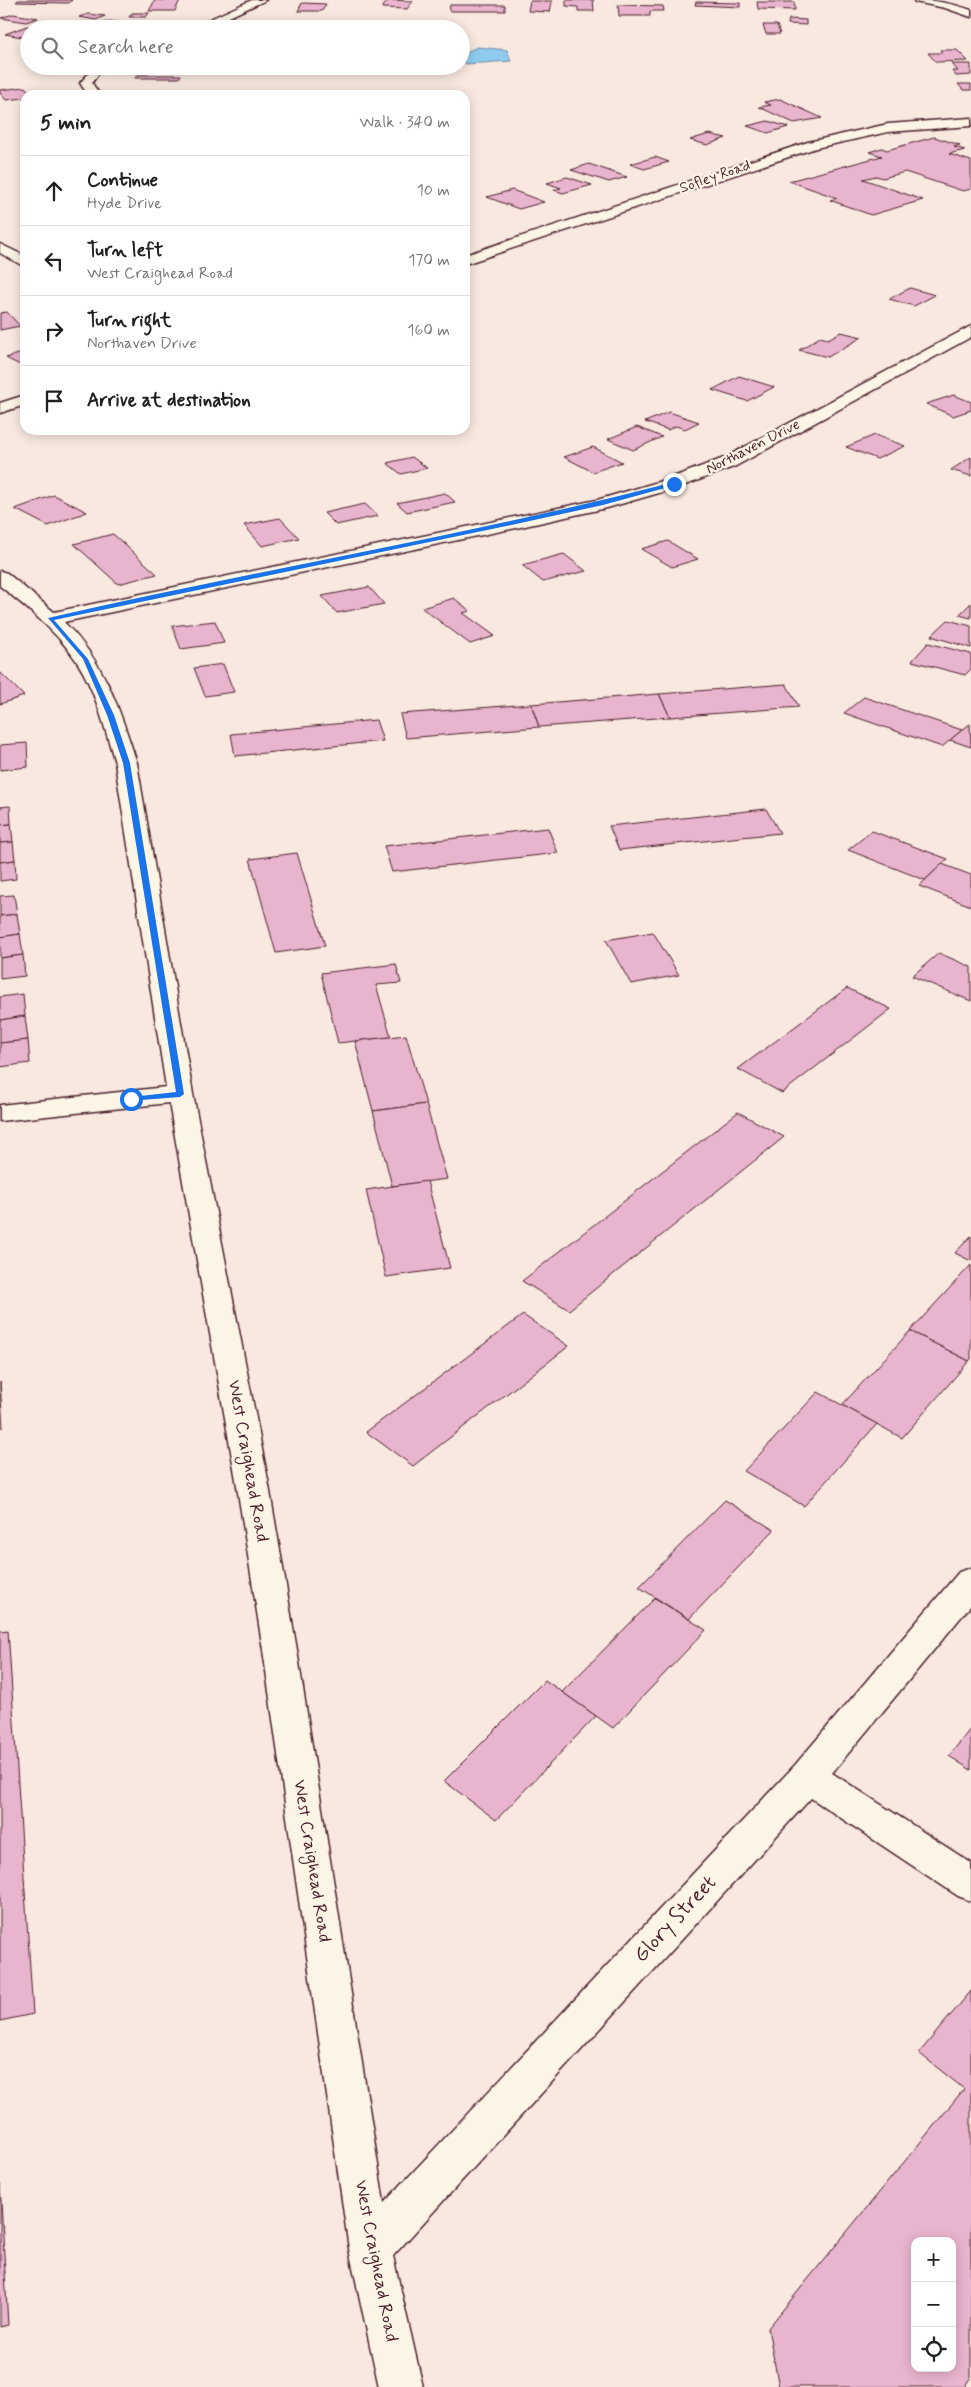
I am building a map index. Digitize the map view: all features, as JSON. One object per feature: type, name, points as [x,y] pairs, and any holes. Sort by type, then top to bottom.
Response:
[{"type":"street","points":[[213,20],[261,0]]},
{"type":"street","points":[[919,0],[947,5],[971,14]]},
{"type":"street","points":[[91,90],[86,83],[92,75]]},
{"type":"street","name":"Sofley Road","points":[[470,258],[812,145],[879,130],[971,122]]},
{"type":"street","points":[[0,248],[20,259]]},
{"type":"street","name":"Northaven Drive","points":[[50,620],[516,523],[601,504],[674,484],[730,462],[971,331]]},
{"type":"street","points":[[0,408],[20,402]]},
{"type":"street","name":"West Craighead Road","points":[[0,578],[50,620],[86,659],[107,707],[126,763],[180,1094],[252,1480],[370,2250],[401,2387]]},
{"type":"street","points":[[0,1113],[180,1094]]},
{"type":"street","name":"Glory Street","points":[[370,2250],[808,1776],[971,1581]]},
{"type":"street","points":[[808,1776],[971,1884]]},
{"type":"water","points":[[477,47],[507,50],[511,61],[470,64],[470,50]]},
{"type":"building","points":[[18,0],[72,0],[69,3],[16,2]]},
{"type":"building","points":[[155,0],[180,0],[175,11],[149,11]]},
{"type":"building","points":[[388,0],[413,1],[407,9],[382,8]]},
{"type":"building","points":[[566,0],[593,0],[594,11],[578,11],[578,7],[566,6]]},
{"type":"building","points":[[530,1],[552,1],[550,12],[528,11]]},
{"type":"building","points":[[696,2],[740,3],[740,7],[695,5]]},
{"type":"building","points":[[757,2],[794,2],[795,10],[758,9]]},
{"type":"building","points":[[302,3],[326,4],[322,11],[298,11]]},
{"type":"building","points":[[450,5],[505,5],[505,11],[449,11]]},
{"type":"building","points":[[618,5],[663,6],[664,11],[650,11],[650,16],[619,16]]},
{"type":"building","points":[[132,13],[149,13],[146,17],[129,17]]},
{"type":"building","points":[[13,14],[38,18],[20,21],[1,18]]},
{"type":"building","points":[[88,14],[105,16],[96,20],[79,17]]},
{"type":"building","points":[[789,19],[806,20],[806,25],[788,24]]},
{"type":"building","points":[[763,25],[777,25],[780,34],[766,34]]},
{"type":"building","points":[[20,29],[20,37],[5,34]]},
{"type":"building","points":[[940,50],[957,50],[968,61],[936,62],[928,53],[942,53]]},
{"type":"building","points":[[952,64],[971,64],[971,75],[956,76],[952,71],[958,71]]},
{"type":"building","points":[[137,75],[181,75],[179,78],[135,78]]},
{"type":"building","points":[[958,84],[971,84],[971,90],[963,90]]},
{"type":"building","points":[[25,87],[28,90],[20,90],[20,99],[6,100],[0,93],[0,90]]},
{"type":"building","points":[[780,99],[822,118],[794,123],[759,107],[771,105],[764,102]]},
{"type":"building","points":[[768,121],[788,127],[768,133],[747,126]]},
{"type":"building","points":[[709,134],[726,138],[707,145],[690,140]]},
{"type":"building","points":[[934,137],[960,145],[954,147],[965,150],[949,154],[971,161],[971,189],[963,191],[905,172],[883,178],[876,176],[863,179],[923,200],[871,215],[830,200],[837,198],[789,181],[882,156],[869,152],[882,148],[887,150]]},
{"type":"building","points":[[655,157],[669,162],[644,169],[630,164]]},
{"type":"building","points":[[589,164],[627,177],[609,182],[571,170]]},
{"type":"building","points":[[567,177],[592,185],[563,193],[554,190],[561,188],[547,183]]},
{"type":"building","points":[[512,190],[544,202],[519,209],[487,197]]},
{"type":"building","points":[[910,288],[935,295],[914,306],[889,299]]},
{"type":"building","points":[[7,312],[20,326],[0,330],[0,313]]},
{"type":"building","points":[[841,332],[862,337],[828,357],[799,350],[820,337],[828,339]]},
{"type":"building","points":[[20,354],[20,365],[6,358]]},
{"type":"building","points":[[739,376],[774,387],[747,401],[712,390]]},
{"type":"building","points":[[954,395],[971,402],[971,410],[953,416],[926,404]]},
{"type":"building","points":[[669,412],[699,422],[685,429],[676,426],[668,430],[645,422]]},
{"type":"building","points":[[637,427],[662,437],[633,450],[608,439]]},
{"type":"building","points":[[875,435],[905,446],[877,459],[846,447]]},
{"type":"building","points":[[593,447],[622,462],[593,472],[564,457]]},
{"type":"building","points":[[412,457],[427,468],[401,474],[387,463]]},
{"type":"building","points":[[971,457],[971,476],[951,470]]},
{"type":"building","points":[[445,493],[455,502],[407,512],[397,503]]},
{"type":"building","points":[[54,495],[87,512],[48,526],[15,509]]},
{"type":"building","points":[[365,504],[378,516],[336,525],[324,513]]},
{"type":"building","points":[[280,518],[299,538],[262,546],[244,525]]},
{"type":"building","points":[[113,534],[157,574],[118,584],[74,544]]},
{"type":"building","points":[[668,541],[698,559],[672,567],[641,549]]},
{"type":"building","points":[[564,554],[586,571],[543,582],[522,565]]},
{"type":"building","points":[[369,587],[384,604],[337,613],[322,596]]},
{"type":"building","points":[[454,598],[470,611],[463,613],[495,636],[470,644],[422,608]]},
{"type":"building","points":[[971,603],[971,618],[959,615]]},
{"type":"building","points":[[948,620],[971,626],[971,648],[931,636]]},
{"type":"building","points":[[215,621],[224,643],[181,649],[172,626]]},
{"type":"building","points":[[928,643],[971,654],[971,669],[965,675],[912,661]]},
{"type":"building","points":[[223,664],[234,692],[205,696],[194,668]]},
{"type":"building","points":[[0,672],[24,696],[0,704]]},
{"type":"building","points":[[786,684],[799,707],[670,717],[659,694]]},
{"type":"building","points":[[659,694],[670,717],[539,727],[531,704]]},
{"type":"building","points":[[864,697],[962,730],[942,747],[844,713]]},
{"type":"building","points":[[531,704],[539,727],[406,738],[400,714]]},
{"type":"building","points":[[376,720],[383,741],[235,756],[231,734]]},
{"type":"building","points":[[970,724],[971,747],[950,740],[962,730]]},
{"type":"building","points":[[27,743],[28,767],[0,770],[0,745]]},
{"type":"building","points":[[10,806],[11,824],[0,825],[0,807]]},
{"type":"building","points":[[766,809],[780,833],[619,850],[609,826]]},
{"type":"building","points":[[11,824],[13,842],[0,843],[0,825]]},
{"type":"building","points":[[548,828],[558,853],[392,872],[384,846]]},
{"type":"building","points":[[872,831],[948,859],[925,880],[848,850]]},
{"type":"building","points":[[13,842],[15,860],[0,862],[0,843]]},
{"type":"building","points":[[297,853],[325,946],[276,953],[250,859]]},
{"type":"building","points":[[15,860],[16,879],[0,881],[0,862]]},
{"type":"building","points":[[942,864],[971,875],[971,906],[919,886]]},
{"type":"building","points":[[14,895],[17,914],[0,916],[0,896]]},
{"type":"building","points":[[17,914],[20,934],[0,937],[0,916]]},
{"type":"building","points":[[653,932],[679,975],[631,984],[606,940]]},
{"type":"building","points":[[20,934],[23,955],[0,958],[0,937]]},
{"type":"building","points":[[939,953],[971,967],[971,1001],[912,976]]},
{"type":"building","points":[[23,955],[25,976],[0,979],[0,958]]},
{"type":"building","points":[[396,964],[401,983],[376,985],[391,1037],[338,1043],[321,973]]},
{"type":"building","points":[[847,988],[891,1009],[782,1093],[738,1069]]},
{"type":"building","points":[[23,994],[25,1016],[0,1020],[0,997]]},
{"type":"building","points":[[25,1016],[28,1040],[0,1043],[0,1020]]},
{"type":"building","points":[[406,1035],[426,1104],[373,1111],[355,1041]]},
{"type":"building","points":[[28,1040],[30,1063],[0,1067],[0,1043]]},
{"type":"building","points":[[426,1104],[447,1179],[392,1186],[373,1111]]},
{"type":"building","points":[[738,1112],[784,1137],[569,1310],[522,1281]]},
{"type":"building","points":[[427,1181],[450,1268],[386,1277],[366,1190]]},
{"type":"building","points":[[971,1236],[971,1261],[955,1253]]},
{"type":"building","points":[[971,1265],[971,1359],[969,1361],[910,1331]]},
{"type":"building","points":[[523,1315],[569,1346],[413,1466],[366,1432]]},
{"type":"building","points":[[910,1331],[969,1361],[902,1438],[842,1405]]},
{"type":"building","points":[[0,1382],[3,1427],[0,1428]]},
{"type":"building","points":[[818,1392],[877,1424],[804,1506],[744,1471]]},
{"type":"building","points":[[725,1500],[774,1530],[689,1619],[639,1587]]},
{"type":"building","points":[[655,1598],[706,1630],[613,1728],[562,1692]]},
{"type":"building","points":[[8,1630],[33,2014],[0,2021],[0,1631]]},
{"type":"building","points":[[545,1680],[596,1716],[496,1820],[444,1781]]},
{"type":"building","points":[[971,1728],[971,1770],[949,1756]]},
{"type":"building","points":[[971,1991],[971,2377],[964,2387],[779,2387],[768,2328],[964,2089],[919,2053]]},
{"type":"building","points":[[0,2184],[8,2325],[0,2327]]},
{"type":"route","points":[[131,1099],[180,1094],[126,763],[98,682],[86,659],[50,620],[516,523],[601,504],[674,484]]}]
